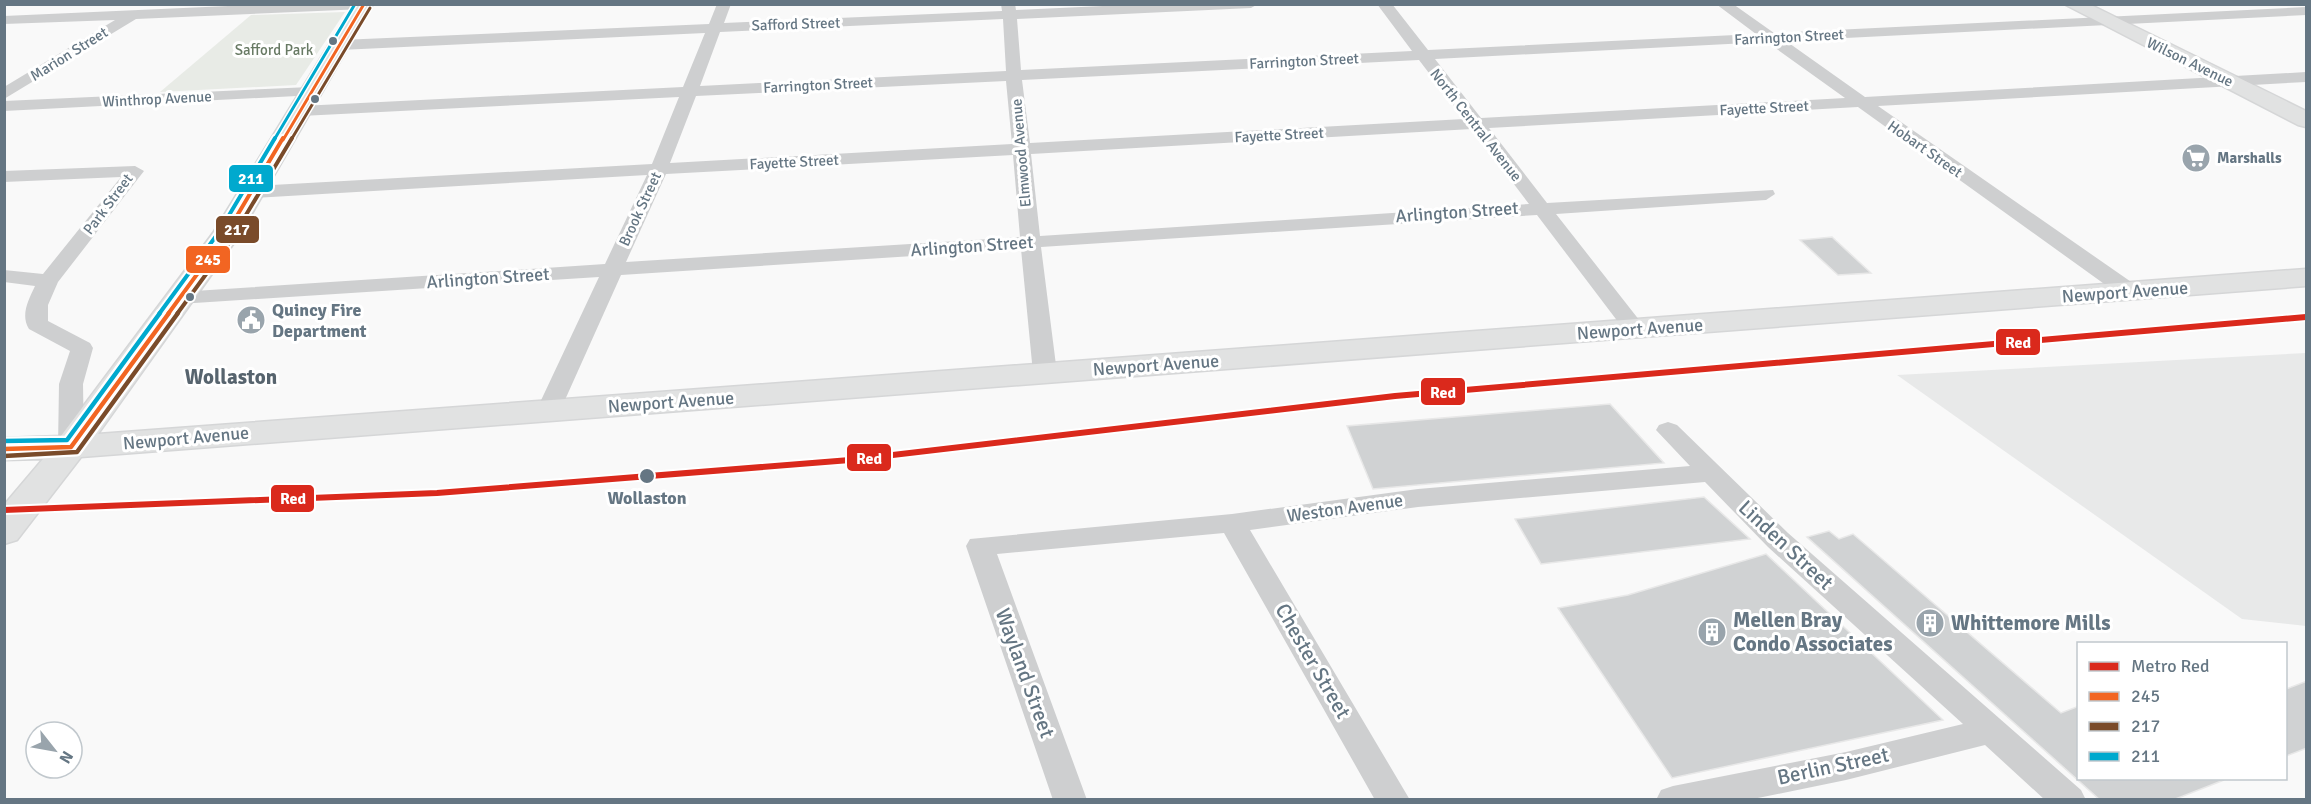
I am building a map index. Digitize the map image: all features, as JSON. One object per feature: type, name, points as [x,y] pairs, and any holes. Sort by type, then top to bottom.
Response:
[{"type":"main road","name":"Wilson Avenue","points":[[2073,4],[2307,120]]},
{"type":"main road","points":[[8,527],[62,459],[225,236],[364,5]]},
{"type":"main road","name":"Newport Avenue","points":[[4,449],[62,459],[548,411],[2307,278]]},
{"type":"street","name":"Brook Street","points":[[548,411],[659,169],[724,4]]},
{"type":"street","name":"Safford Street","points":[[340,45],[1009,10],[1251,4]]},
{"type":"street","name":"North Central Avenue","points":[[1384,4],[1636,330]]},
{"type":"street","name":"Hobart Street","points":[[1722,4],[2129,291]]},
{"type":"street","points":[[4,20],[364,5]]},
{"type":"street","name":"Elmwood Avenue","points":[[1009,10],[1013,75],[1023,149],[1029,242],[1045,373]]},
{"type":"street","name":"Farrington Street","points":[[306,101],[690,91],[2307,11]]},
{"type":"street","name":"Marion Street","points":[[4,94],[133,14]]},
{"type":"street","name":"Fayette Street","points":[[252,192],[2307,78]]},
{"type":"street","name":"Winthrop Avenue","points":[[4,106],[306,101]]},
{"type":"street","name":"Park Street","points":[[4,177],[135,171],[48,280]]},
{"type":"street","name":"Arlington Street","points":[[179,298],[1766,194]]},
{"type":"street","points":[[4,276],[48,280],[37,305],[37,324],[82,348],[71,384],[62,459]]},
{"type":"street","name":"Linden Street","points":[[1668,430],[1778,540],[2069,800]]},
{"type":"street","name":"Weston Avenue","points":[[980,546],[1232,523],[1418,498],[1711,473]]},
{"type":"street","name":"Chester Street","points":[[1232,523],[1393,800]]},
{"type":"street","name":"Wayland Street","points":[[980,546],[1070,800]]},
{"type":"street","name":"Berlin Street","points":[[1673,800],[1846,766],[1993,730]]},
{"type":"shaded area","points":[[2306,353],[2306,626],[2242,619],[1897,375]]},
{"type":"green space","name":"Safford Park","points":[[345,12],[296,85],[160,92],[251,15]]},
{"type":"building","points":[[1832,237],[1871,273],[1838,275],[1800,240]]},
{"type":"building","points":[[1610,404],[1664,463],[1373,489],[1347,426]]},
{"type":"building","points":[[1704,497],[1750,539],[1541,564],[1515,519]]},
{"type":"building","name":"Whittemore Mills","points":[[1829,531],[1839,539],[1853,534],[2061,713],[2077,707],[2077,779],[1807,537]]},
{"type":"building","name":"Mellen Bray Condo Associates","points":[[1766,554],[1943,720],[1672,778],[1558,608],[1628,595]]},
{"type":"building","points":[[2307,681],[2307,748],[2287,756],[2287,689]]},
{"type":"building","name":"Whittemore Mills","points":[[2078,780],[2224,780],[2173,800],[2100,800]]},
{"type":"metro line","name":"Red","points":[[4,510],[437,493],[850,460],[1395,396],[2306,317]]},
{"type":"transit line","name":"211","points":[[4,441],[67,440],[219,232],[355,4]]},
{"type":"transit line","name":"245","points":[[4,449],[71,447],[225,236],[364,4]]},
{"type":"transit line","name":"217","points":[[4,456],[77,452],[231,240],[370,8]]},
{"type":"place","name":"Marshalls","points":[[2196,158]]},
{"type":"place","name":"Quincy Fire Department","points":[[251,320]]},
{"type":"place","name":"Wollaston","points":[[647,476]]},
{"type":"place","name":"Whittemore Mills","points":[[1930,623]]},
{"type":"place","name":"Mellen Bray Condo Associates","points":[[1712,632]]},
{"type":"district","name":"Wollaston","points":[[231,377]]}]
